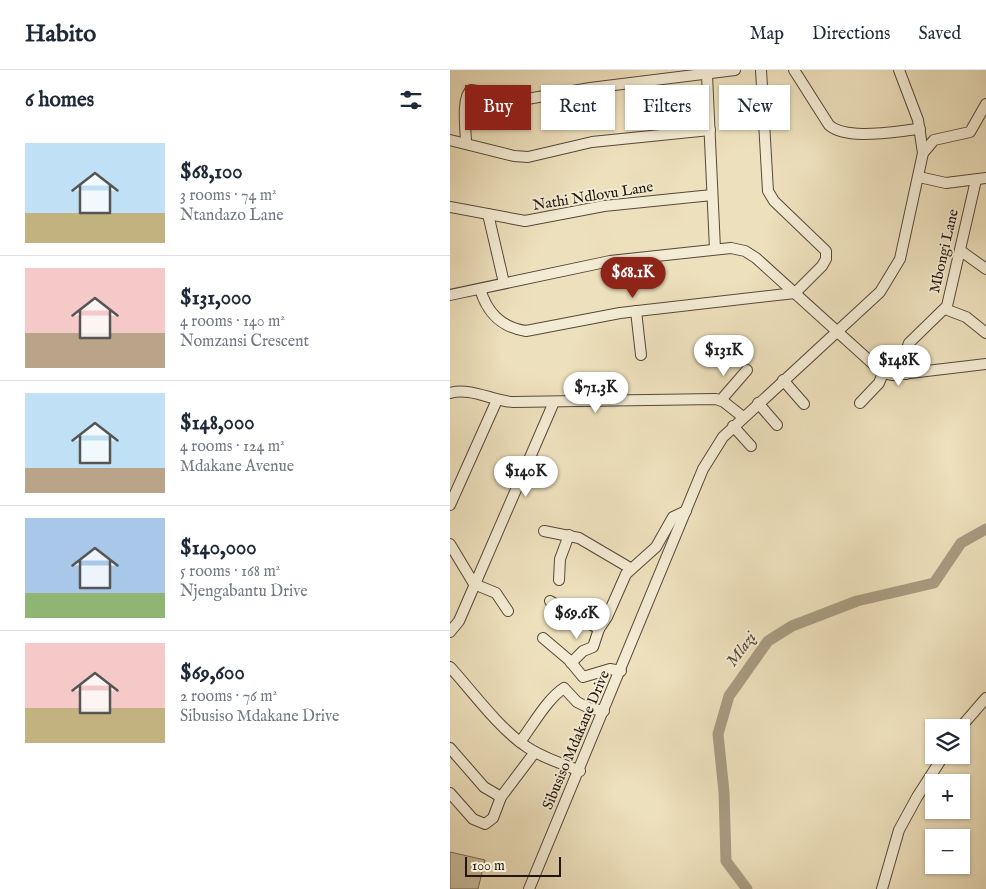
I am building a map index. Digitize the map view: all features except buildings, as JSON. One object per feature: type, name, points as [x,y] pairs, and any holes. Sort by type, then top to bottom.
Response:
[{"type":"street","points":[[466,143],[465,100],[466,95],[472,90],[527,100],[590,88],[707,75],[734,70]]},
{"type":"street","points":[[480,289],[488,310],[495,318],[519,330],[541,330],[636,311],[795,293],[822,266],[826,259],[826,251],[774,201],[768,191],[761,70]]},
{"type":"street","points":[[794,70],[829,125],[841,132],[920,129]]},
{"type":"street","name":"Sibusiso Mdakane Drive","points":[[529,889],[686,511],[715,446],[733,426],[868,303],[888,281],[902,253],[923,154],[915,109],[899,70]]},
{"type":"street","points":[[707,75],[715,249]]},
{"type":"street","points":[[923,154],[934,140],[970,132],[986,104]]},
{"type":"street","points":[[450,140],[514,156],[528,156],[592,142],[710,130]]},
{"type":"street","points":[[919,177],[946,183],[981,179]]},
{"type":"street","name":"Mbongi Lane","points":[[906,374],[905,354],[909,343],[944,309],[981,179]]},
{"type":"street","name":"Nathi Ndlovu Lane","points":[[450,207],[526,222],[604,206],[712,195]]},
{"type":"street","points":[[488,214],[504,283]]},
{"type":"street","points":[[450,295],[610,260],[715,249],[740,249],[750,254],[795,293],[883,373],[906,374],[986,364]]},
{"type":"street","points":[[961,250],[986,269]]},
{"type":"street","points":[[944,309],[966,317],[986,333]]},
{"type":"street","points":[[636,311],[640,355]]},
{"type":"street","points":[[721,400],[747,370]]},
{"type":"street","points":[[860,403],[880,383],[883,373]]},
{"type":"street","points":[[783,380],[804,404]]},
{"type":"street","points":[[450,393],[467,392],[497,400],[554,402],[721,400],[743,417]]},
{"type":"street","points":[[450,506],[497,400]]},
{"type":"street","points":[[450,632],[459,621],[554,402]]},
{"type":"street","points":[[758,403],[777,425]]},
{"type":"street","points":[[733,426],[751,446]]},
{"type":"street","points":[[571,663],[583,651],[594,646],[599,629],[607,617],[618,589],[630,568],[656,547],[673,517],[686,511]]},
{"type":"street","points":[[544,531],[569,535],[594,546],[630,568]]},
{"type":"street","points":[[559,580],[560,559],[569,535]]},
{"type":"street","points":[[450,544],[474,584],[496,593],[508,611]]},
{"type":"street","points":[[550,601],[599,629]]},
{"type":"street","points":[[543,638],[585,678],[604,670],[621,671]]},
{"type":"street","points":[[450,667],[520,742],[535,752],[580,770]]},
{"type":"street","points":[[520,742],[538,720],[546,705],[564,688],[577,702],[589,708],[604,711]]},
{"type":"street","points":[[968,719],[986,698]]},
{"type":"street","points":[[450,748],[484,787],[501,797]]},
{"type":"street","points":[[450,794],[477,822],[489,823],[501,797],[520,775],[535,752]]},
{"type":"street","points":[[882,889],[899,830],[938,764]]},
{"type":"shaded area","points":[[450,852],[485,860],[478,889],[450,889]]},
{"type":"waterway","name":"Mlazi","points":[[747,889],[726,861],[724,792],[718,734],[729,696],[768,641],[792,626],[857,601],[934,583],[961,543],[986,529]]}]
